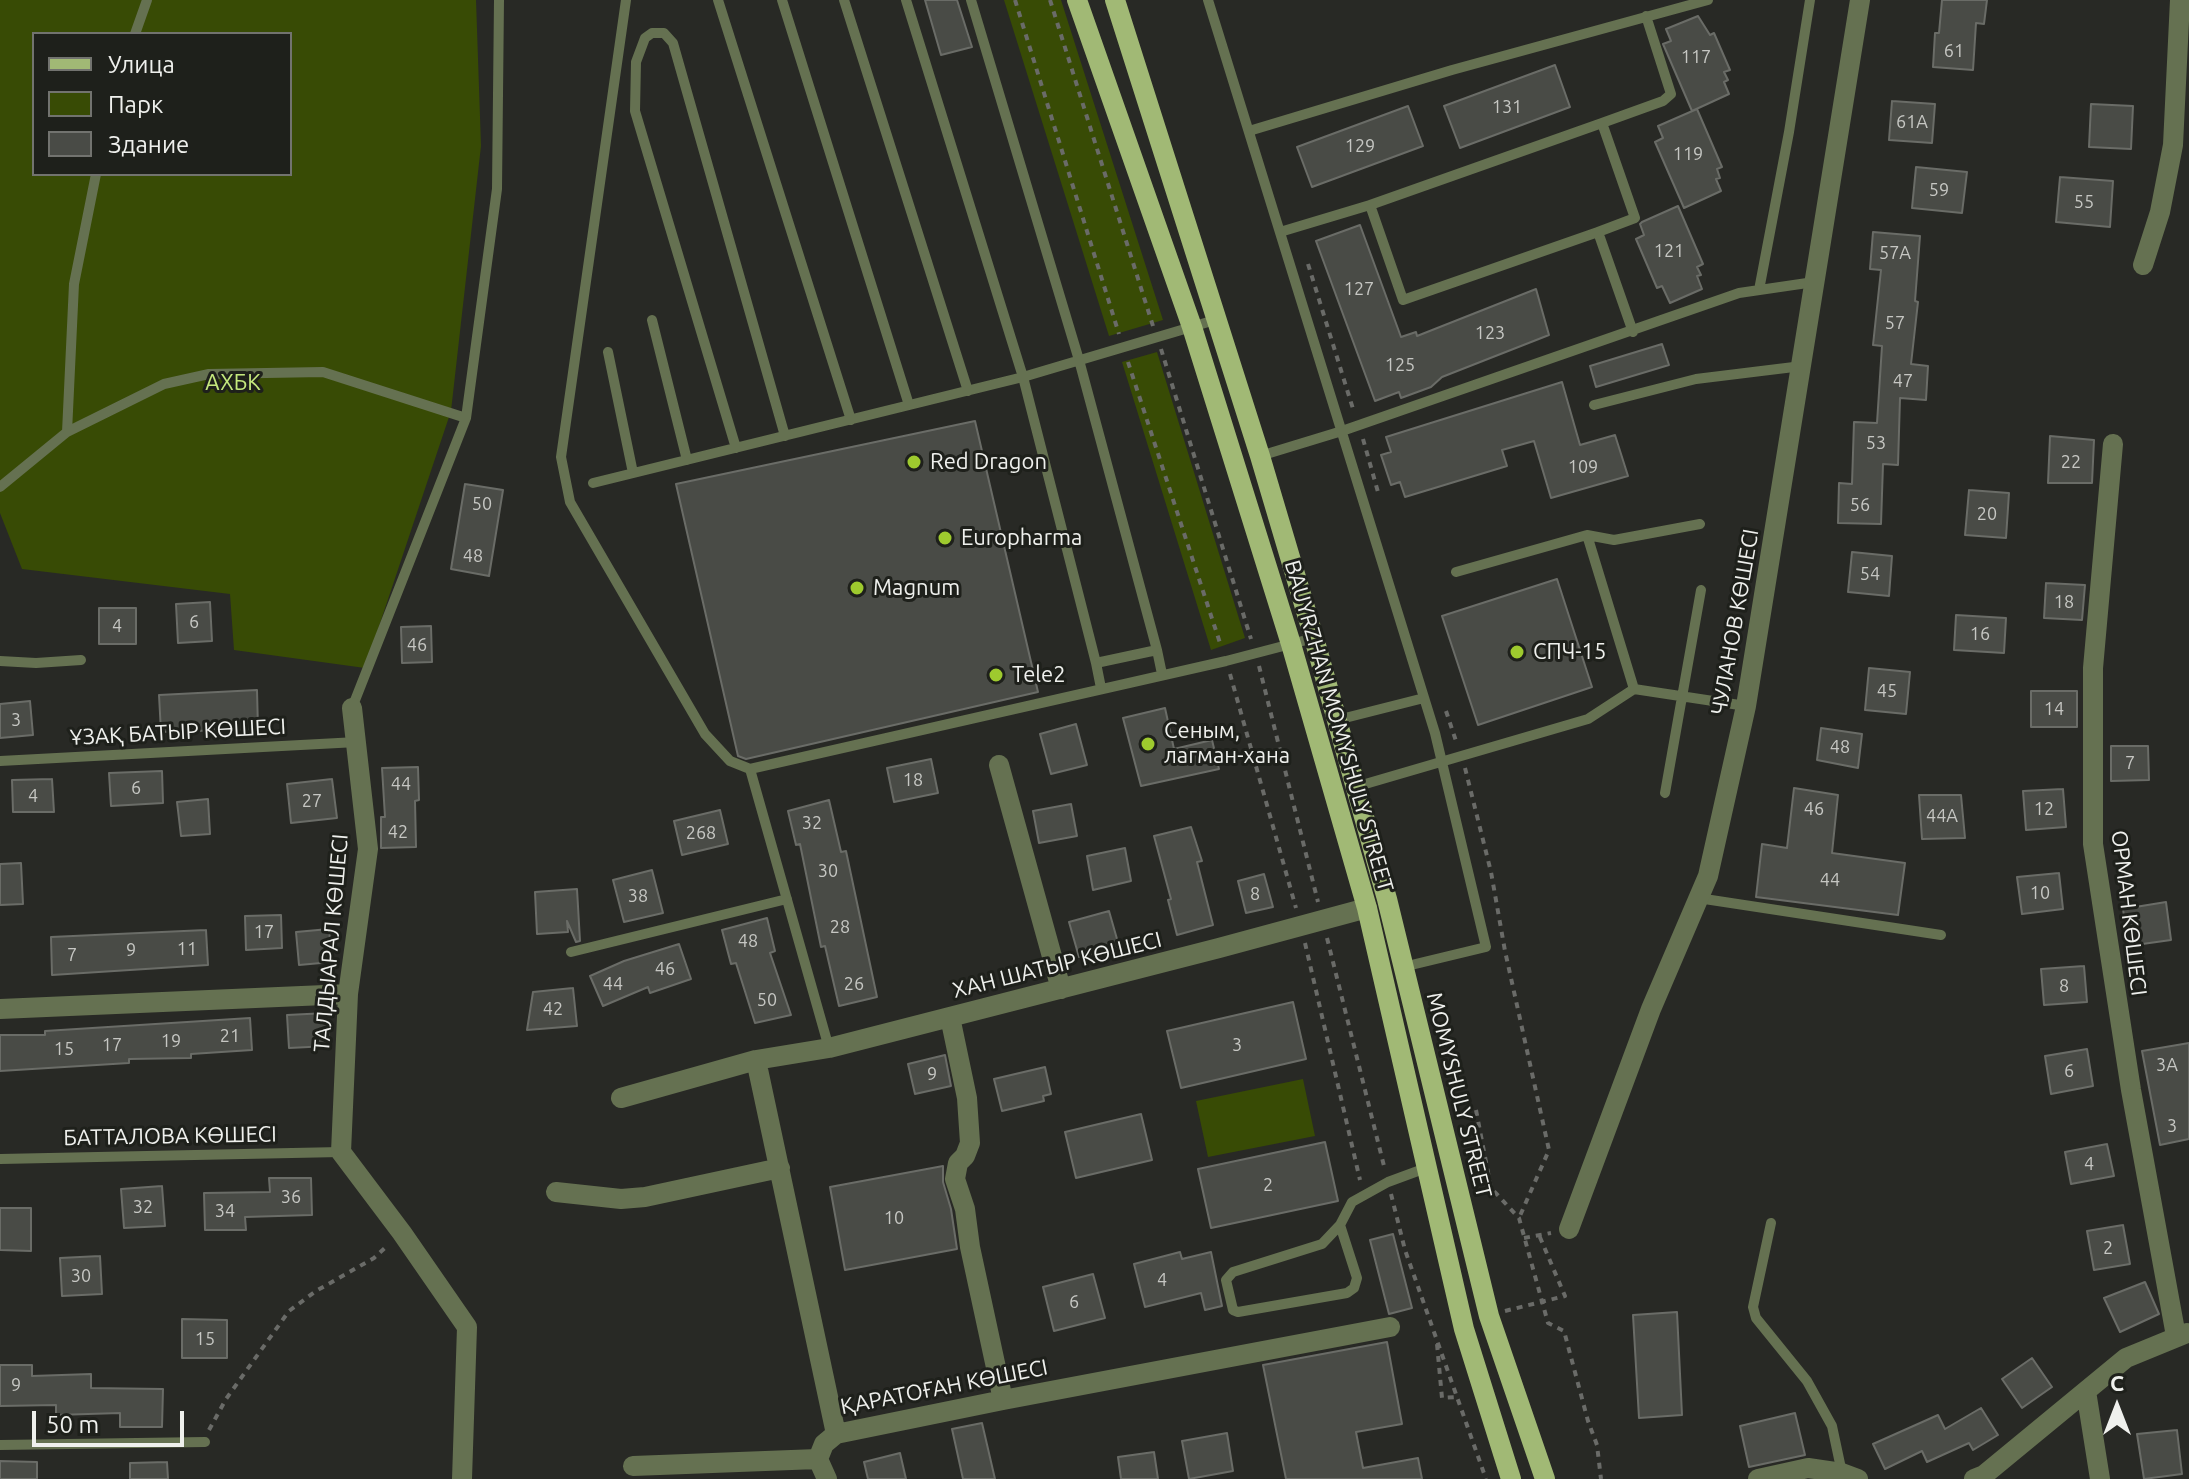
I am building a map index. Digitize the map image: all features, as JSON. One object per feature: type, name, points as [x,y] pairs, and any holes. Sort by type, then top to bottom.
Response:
[{"type":"main road","name":"BAUYRZHAN MOMYSHULY STREET","points":[[1077,0],[1192,327],[1291,644],[1367,908],[1464,1329],[1511,1479]]},
{"type":"main road","name":"BAUYRZHAN MOMYSHULY STREET","points":[[1115,0],[1260,456],[1337,720]]},
{"type":"main road","name":"MOMYSHULY STREET","points":[[1337,720],[1403,967],[1489,1316],[1545,1479]]},
{"type":"street","name":"ЧУЛАНОВ КӨШЕСІ","points":[[1569,1229],[1651,1009],[1708,876],[1746,706],[1860,0]]},
{"type":"street","points":[[2143,265],[2160,212],[2173,145],[2180,0]]},
{"type":"street","name":"ОРМАН КӨШЕСІ","points":[[2113,444],[2093,668],[2093,844],[2131,1090],[2182,1334]]},
{"type":"street","name":"ТАЛДЫАРАЛ КӨШЕСІ","points":[[341,1152],[348,994],[368,849],[352,708]]},
{"type":"street","points":[[999,765],[1061,989]]},
{"type":"street","name":"ХАН ШАТЫР КӨШЕСІ","points":[[621,1098],[756,1060],[829,1048],[1367,908]]},
{"type":"street","points":[[0,1009],[348,994]]},
{"type":"street","points":[[950,1017],[967,1098],[970,1143],[965,1156],[958,1163],[955,1179],[965,1209],[970,1247],[1003,1400]]},
{"type":"street","name":"ҚАРАТОҒАН КӨШЕСІ","points":[[756,1060],[836,1434],[1390,1327]]},
{"type":"street","points":[[341,1152],[467,1327],[462,1479]]},
{"type":"street","points":[[556,1192],[621,1199],[645,1197],[780,1168]]},
{"type":"street","points":[[1974,1479],[1984,1475],[2126,1358],[2182,1334]]},
{"type":"street","points":[[2086,1391],[2100,1479]]},
{"type":"street","points":[[827,1479],[818,1459],[824,1444],[836,1434]]},
{"type":"street","points":[[633,1466],[818,1459]]},
{"type":"street","points":[[1758,1479],[1808,1468],[1850,1476]]},
{"type":"lane","points":[[136,32],[147,0]]},
{"type":"lane","points":[[352,708],[466,418],[497,189],[499,0]]},
{"type":"lane","points":[[626,0],[561,457],[570,502],[705,734],[730,761],[750,769],[1226,661],[1314,638]]},
{"type":"lane","points":[[718,0],[851,420]]},
{"type":"lane","points":[[782,0],[909,405]]},
{"type":"lane","points":[[844,0],[968,391]]},
{"type":"lane","points":[[906,0],[1023,377],[1101,688]]},
{"type":"lane","points":[[971,0],[1079,360],[1162,674]]},
{"type":"lane","points":[[1208,0],[1424,698],[1486,947],[1403,967]]},
{"type":"lane","points":[[1249,131],[1440,73],[1708,0]]},
{"type":"lane","points":[[1759,290],[1810,0]]},
{"type":"lane","points":[[1280,232],[1370,205],[1663,101],[1671,94],[1646,16]]},
{"type":"lane","points":[[736,448],[635,111],[636,62],[645,38],[652,33],[664,33],[673,43],[785,436]]},
{"type":"lane","points":[[1370,205],[1403,300],[1598,232],[1635,218],[1602,123]]},
{"type":"lane","points":[[67,432],[74,284],[96,176]]},
{"type":"lane","points":[[1598,232],[1633,332]]},
{"type":"lane","points":[[1260,456],[1633,332],[1739,293],[1815,282]]},
{"type":"lane","points":[[652,320],[687,460]]},
{"type":"lane","points":[[593,483],[1023,377],[1215,320]]},
{"type":"lane","points":[[608,352],[633,473]]},
{"type":"lane","points":[[1594,405],[1696,379],[1802,366]]},
{"type":"lane","points":[[0,487],[67,432],[164,384],[209,374],[323,372],[466,418]]},
{"type":"lane","points":[[1456,572],[1587,535],[1614,540],[1700,524]]},
{"type":"lane","points":[[1587,535],[1634,689]]},
{"type":"lane","points":[[1665,793],[1701,590]]},
{"type":"lane","points":[[1096,663],[1157,650]]},
{"type":"lane","points":[[0,661],[36,663],[81,660]]},
{"type":"lane","points":[[1355,787],[1588,719],[1634,689],[1746,706]]},
{"type":"lane","points":[[1337,720],[1424,698]]},
{"type":"lane","name":"ҰЗАҚ БАТЫР КӨШЕСІ","points":[[0,761],[358,742]]},
{"type":"lane","points":[[750,769],[829,1048]]},
{"type":"lane","points":[[1698,898],[1941,935]]},
{"type":"lane","points":[[571,952],[787,899]]},
{"type":"lane","name":"БАТТАЛОВА КӨШЕСІ","points":[[0,1159],[341,1152]]},
{"type":"lane","points":[[1340,1225],[1357,1278],[1354,1288],[1347,1293],[1238,1312],[1233,1310],[1226,1280],[1233,1272],[1322,1244],[1340,1225],[1352,1202],[1388,1182],[1426,1168]]},
{"type":"lane","points":[[1771,1223],[1753,1307],[1756,1318],[1807,1381],[1832,1426],[1850,1476]]},
{"type":"lane","points":[[0,1445],[205,1442]]},
{"type":"path","points":[[1015,0],[1123,347],[1226,661],[1301,924],[1361,1182]]},
{"type":"path","points":[[1050,0],[1256,653],[1405,1250],[1486,1479]]},
{"type":"path","points":[[1476,1110],[1491,1188],[1519,1218],[1548,1323],[1564,1331],[1597,1445],[1601,1479]]},
{"type":"path","points":[[1524,1238],[1569,1229]]},
{"type":"path","points":[[205,1442],[210,1424],[289,1311],[316,1291],[374,1258],[402,1233]]},
{"type":"path","points":[[1539,1235],[1565,1296]]},
{"type":"path","points":[[1436,1327],[1442,1398],[1457,1397]]},
{"type":"green space","name":"АХБК","points":[[0,0],[476,0],[481,146],[451,411],[365,668],[234,650],[230,594],[22,569],[0,513]]},
{"type":"green space","points":[[1004,0],[1061,0],[1163,320],[1109,336]]},
{"type":"green space","points":[[1157,352],[1245,638],[1211,650],[1122,362]]},
{"type":"green space","points":[[1303,1079],[1315,1136],[1208,1157],[1196,1101]]},
{"type":"building","points":[[925,0],[957,0],[972,47],[941,55]]},
{"type":"building","points":[[1942,0],[1987,0],[1984,24],[1976,23],[1973,70],[1933,67],[1935,33],[1939,33]]},
{"type":"building","points":[[1698,16],[1710,35],[1714,33],[1730,70],[1724,72],[1729,94],[1692,111],[1663,44],[1671,41],[1666,29]]},
{"type":"building","points":[[1555,65],[1570,107],[1460,148],[1444,106]]},
{"type":"building","points":[[1892,101],[1935,104],[1932,143],[1889,140]]},
{"type":"building","points":[[2091,104],[2133,106],[2131,149],[2089,147]]},
{"type":"building","points":[[1408,106],[1423,146],[1312,187],[1297,147]]},
{"type":"building","points":[[1697,109],[1722,167],[1717,169],[1720,178],[1716,179],[1721,191],[1684,208],[1655,142],[1663,138],[1658,126]]},
{"type":"building","points":[[1916,167],[1967,172],[1962,213],[1912,208]]},
{"type":"building","points":[[2060,177],[2113,181],[2110,227],[2056,222]]},
{"type":"building","points":[[1678,206],[1703,264],[1697,267],[1702,289],[1670,303],[1662,286],[1657,288],[1636,239],[1644,235],[1642,222]]},
{"type":"building","points":[[1360,225],[1401,337],[1416,332],[1417,336],[1536,289],[1549,335],[1442,377],[1431,387],[1401,398],[1399,392],[1375,401],[1316,241]]},
{"type":"building","points":[[1873,232],[1920,236],[1915,301],[1918,302],[1911,364],[1928,366],[1926,400],[1900,398],[1898,465],[1883,464],[1881,524],[1838,523],[1839,483],[1852,484],[1854,422],[1877,423],[1882,346],[1873,345],[1881,270],[1870,269]]},
{"type":"building","points":[[1662,344],[1669,365],[1596,387],[1590,366]]},
{"type":"building","points":[[1562,382],[1580,445],[1615,435],[1628,476],[1551,498],[1534,441],[1502,450],[1507,466],[1405,497],[1400,482],[1391,485],[1381,455],[1391,452],[1386,437]]},
{"type":"building","name":"Magnum","points":[[975,421],[1038,692],[746,759],[738,756],[676,484]]},
{"type":"building","points":[[2050,436],[2094,440],[2092,483],[2048,483]]},
{"type":"building","points":[[465,484],[503,490],[489,576],[451,569]]},
{"type":"building","points":[[1969,490],[2009,493],[2006,538],[1965,535]]},
{"type":"building","points":[[1852,552],[1892,556],[1889,596],[1848,592]]},
{"type":"building","name":"СПЧ-15","points":[[1557,579],[1592,687],[1478,725],[1442,616]]},
{"type":"building","points":[[2046,583],[2085,585],[2082,620],[2044,618]]},
{"type":"building","points":[[210,602],[212,641],[178,643],[176,604]]},
{"type":"building","points":[[99,608],[136,608],[136,644],[99,644]]},
{"type":"building","points":[[1956,615],[2006,618],[2004,653],[1954,650]]},
{"type":"building","points":[[431,626],[432,662],[402,663],[401,627]]},
{"type":"building","points":[[1869,668],[1910,672],[1906,714],[1865,710]]},
{"type":"building","points":[[257,690],[258,729],[161,732],[159,695]]},
{"type":"building","points":[[2031,691],[2077,691],[2077,727],[2031,727]]},
{"type":"building","points":[[30,701],[33,735],[0,738],[0,704]]},
{"type":"building","name":"Сеным, лагман-хана","points":[[1165,708],[1174,749],[1212,740],[1219,769],[1141,786],[1123,718]]},
{"type":"building","points":[[1076,724],[1087,765],[1051,774],[1040,734]]},
{"type":"building","points":[[1821,728],[1862,734],[1858,768],[1817,760]]},
{"type":"building","points":[[2111,746],[2148,746],[2149,780],[2111,781]]},
{"type":"building","points":[[931,759],[938,793],[894,802],[887,768]]},
{"type":"building","points":[[418,767],[416,847],[381,848],[381,817],[385,817],[382,768]]},
{"type":"building","points":[[162,771],[163,803],[111,806],[109,773]]},
{"type":"building","points":[[52,779],[54,812],[13,812],[12,780]]},
{"type":"building","points":[[332,779],[337,818],[291,823],[287,784]]},
{"type":"building","points":[[1794,788],[1838,795],[1832,853],[1905,863],[1898,915],[1756,897],[1762,844],[1787,848]]},
{"type":"building","points":[[2063,789],[2066,827],[2026,830],[2023,791]]},
{"type":"building","points":[[1919,795],[1961,795],[1965,838],[1922,839]]},
{"type":"building","points":[[208,799],[210,834],[181,836],[177,802]]},
{"type":"building","points":[[829,800],[841,852],[846,851],[877,997],[839,1006],[825,946],[821,947],[800,844],[796,845],[788,811]]},
{"type":"building","points":[[1071,804],[1077,836],[1039,843],[1033,811]]},
{"type":"building","points":[[720,810],[728,844],[682,855],[674,821]]},
{"type":"building","points":[[1191,827],[1202,861],[1197,862],[1213,925],[1177,935],[1154,836]]},
{"type":"building","points":[[1125,848],[1131,881],[1093,890],[1087,856]]},
{"type":"building","points":[[21,863],[23,904],[0,905],[0,864]]},
{"type":"building","points":[[652,870],[663,913],[624,922],[613,880]]},
{"type":"building","points":[[2059,873],[2063,909],[2022,914],[2017,877]]},
{"type":"building","points":[[1264,874],[1273,907],[1246,913],[1238,881]]},
{"type":"building","points":[[577,889],[580,941],[576,942],[567,921],[568,932],[537,934],[535,892]]},
{"type":"building","points":[[2166,902],[2171,940],[2128,946],[2123,909]]},
{"type":"building","points":[[1109,911],[1119,946],[1079,957],[1069,922]]},
{"type":"building","points":[[281,915],[282,948],[246,950],[245,916]]},
{"type":"building","points":[[767,918],[775,951],[770,953],[791,1015],[755,1023],[736,963],[731,964],[722,930]]},
{"type":"building","points":[[329,929],[332,962],[299,965],[296,932]]},
{"type":"building","points":[[206,930],[208,965],[52,975],[51,937]]},
{"type":"building","points":[[679,944],[691,979],[650,993],[648,987],[603,1006],[590,976],[624,961]]},
{"type":"building","points":[[2084,966],[2087,1002],[2044,1005],[2041,969]]},
{"type":"building","points":[[573,988],[577,1026],[527,1030],[533,992]]},
{"type":"building","points":[[1293,1002],[1306,1059],[1181,1088],[1167,1031]]},
{"type":"building","points":[[327,1013],[329,1046],[289,1048],[287,1015]]},
{"type":"building","points":[[250,1018],[252,1050],[191,1054],[191,1058],[129,1059],[129,1063],[0,1071],[0,1035],[45,1035],[45,1031]]},
{"type":"building","points":[[2189,1043],[2189,1139],[2160,1145],[2142,1051]]},
{"type":"building","points":[[2087,1049],[2093,1086],[2051,1094],[2045,1056]]},
{"type":"building","points":[[945,1055],[951,1086],[915,1094],[908,1064]]},
{"type":"building","points":[[1045,1067],[1051,1094],[1043,1096],[1044,1101],[1002,1111],[994,1079]]},
{"type":"building","points":[[1141,1114],[1152,1160],[1076,1178],[1065,1132]]},
{"type":"building","points":[[1325,1142],[1338,1201],[1211,1228],[1198,1169]]},
{"type":"building","points":[[2107,1144],[2114,1176],[2071,1184],[2065,1152]]},
{"type":"building","points":[[943,1166],[943,1182],[957,1249],[845,1270],[830,1187]]},
{"type":"building","points":[[269,1178],[311,1178],[312,1215],[245,1217],[246,1230],[205,1230],[204,1193],[270,1192]]},
{"type":"building","points":[[162,1186],[165,1226],[124,1228],[121,1189]]},
{"type":"building","points":[[0,1208],[31,1208],[31,1251],[0,1250]]},
{"type":"building","points":[[2123,1225],[2130,1264],[2094,1270],[2087,1231]]},
{"type":"building","points":[[1393,1234],[1412,1308],[1389,1314],[1370,1240]]},
{"type":"building","points":[[1180,1252],[1182,1259],[1211,1252],[1222,1306],[1205,1310],[1201,1293],[1145,1307],[1134,1264]]},
{"type":"building","points":[[100,1256],[102,1294],[62,1296],[60,1258]]},
{"type":"building","points":[[1093,1274],[1105,1318],[1054,1331],[1043,1287]]},
{"type":"building","points":[[2145,1282],[2159,1314],[2120,1332],[2104,1298]]},
{"type":"building","points":[[1677,1312],[1682,1415],[1639,1418],[1633,1315]]},
{"type":"building","points":[[182,1319],[227,1320],[227,1358],[182,1358]]},
{"type":"building","points":[[1387,1342],[1402,1424],[1356,1432],[1363,1468],[1418,1458],[1422,1479],[1286,1479],[1263,1365]]},
{"type":"building","points":[[2032,1358],[2052,1387],[2022,1408],[2002,1379]]},
{"type":"building","points":[[0,1365],[32,1365],[32,1376],[91,1374],[91,1388],[163,1389],[162,1427],[120,1427],[120,1413],[56,1415],[56,1405],[0,1406]]},
{"type":"building","points":[[1981,1408],[1998,1435],[1973,1450],[1969,1443],[1927,1462],[1922,1451],[1885,1469],[1873,1444],[1938,1415],[1945,1429]]},
{"type":"building","points":[[1795,1413],[1805,1455],[1749,1467],[1740,1426]]},
{"type":"building","points":[[982,1423],[995,1479],[963,1479],[952,1429]]},
{"type":"building","points":[[2177,1430],[2182,1474],[2144,1479],[2137,1434]]},
{"type":"building","points":[[1227,1433],[1233,1471],[1189,1479],[1182,1441]]},
{"type":"building","points":[[1154,1452],[1158,1479],[1121,1479],[1118,1457]]},
{"type":"building","points":[[900,1453],[906,1479],[868,1479],[864,1462]]},
{"type":"building","points":[[0,1461],[37,1462],[37,1479],[0,1479]]},
{"type":"building","points":[[167,1462],[168,1479],[130,1479],[130,1463]]},
{"type":"place","name":"Red Dragon","points":[[914,462]]},
{"type":"place","name":"Europharma","points":[[945,538]]},
{"type":"place","name":"Magnum","points":[[857,588]]},
{"type":"place","name":"СПЧ-15","points":[[1517,652]]},
{"type":"place","name":"Tele2","points":[[996,675]]},
{"type":"place","name":"Сеным, лагман-хана","points":[[1148,744]]}]
